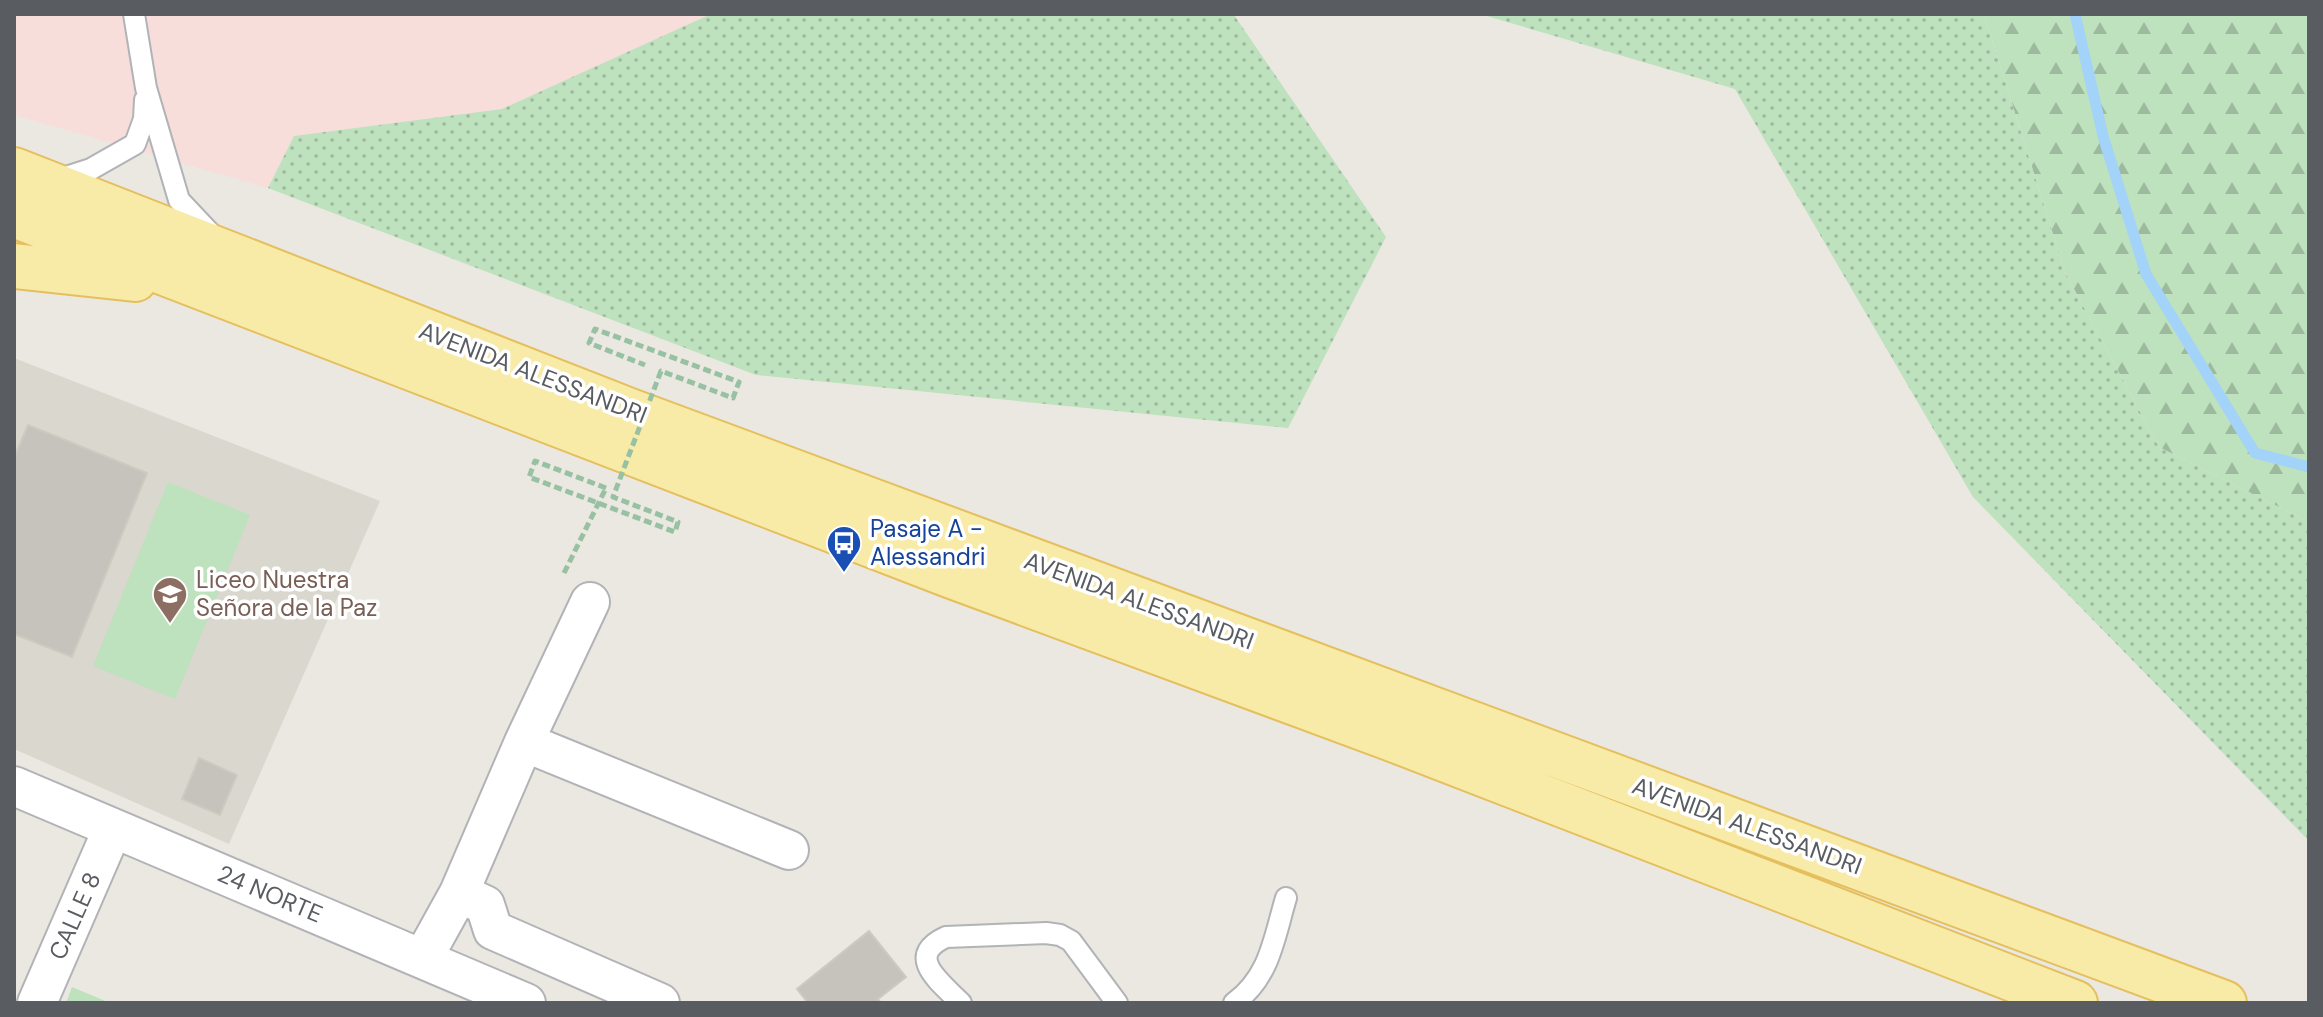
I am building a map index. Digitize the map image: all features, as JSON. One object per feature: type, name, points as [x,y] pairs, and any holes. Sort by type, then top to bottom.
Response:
[{"type":"main road","name":"AVENIDA ALESSANDRI","points":[[31,176],[645,417],[2224,1003]]},
{"type":"main road","name":"AVENIDA ALESSANDRI","points":[[14,215],[952,576],[1390,738],[2075,1003]]},
{"type":"main road","points":[[14,266],[203,288]]},
{"type":"street","points":[[423,958],[459,893],[524,742],[590,602]]},
{"type":"street","points":[[524,742],[789,850]]},
{"type":"street","name":"24 NORTE","points":[[14,786],[526,1003]]},
{"type":"street","name":"CALLE 8","points":[[37,1003],[113,828]]},
{"type":"street","points":[[459,893],[485,905],[493,930],[660,1003]]},
{"type":"lane","points":[[134,14],[146,88],[179,200],[231,254]]},
{"type":"lane","points":[[31,176],[91,169],[135,144],[144,119],[146,88]]},
{"type":"lane","points":[[1234,1003],[1248,993],[1263,973],[1286,898]]},
{"type":"lane","points":[[961,1003],[929,968],[926,950],[933,943],[946,937],[1046,933],[1071,941],[1117,1003]]},
{"type":"path","points":[[606,488],[535,461],[529,477],[675,532],[678,522],[613,497],[661,371],[733,398],[739,382],[595,329],[589,343],[645,365]]},
{"type":"shaded area","points":[[14,14],[711,14],[502,109],[294,136],[268,188],[14,115]]},
{"type":"shaded area","name":"Liceo Nuestra Señora de la Paz","points":[[14,358],[380,501],[229,844],[14,749]]},
{"type":"green space","points":[[711,14],[1238,14],[1234,15],[1386,237],[1288,428],[756,375],[268,188],[294,136],[502,109]]},
{"type":"green space","points":[[1480,14],[1984,14],[2065,272],[2159,447],[2309,522],[2309,841],[1973,497],[1735,89]]},
{"type":"green space","points":[[1984,14],[2309,14],[2309,522],[2159,447],[2065,272]]},
{"type":"green space","points":[[168,482],[250,515],[175,699],[93,666]]},
{"type":"green space","points":[[72,987],[110,1003],[66,1003]]},
{"type":"building","points":[[28,425],[147,473],[72,657],[14,634],[14,458]]},
{"type":"building","points":[[199,758],[237,775],[220,815],[182,799]]},
{"type":"building","points":[[869,931],[906,977],[878,999],[881,1003],[808,1003],[797,989]]},
{"type":"waterway","points":[[2075,14],[2103,136],[2146,274],[2255,453],[2309,467]]},
{"type":"place","name":"Pasaje A - Alessandri","points":[[844,574]]},
{"type":"place","name":"Liceo Nuestra Señora de la Paz","points":[[170,625]]}]
